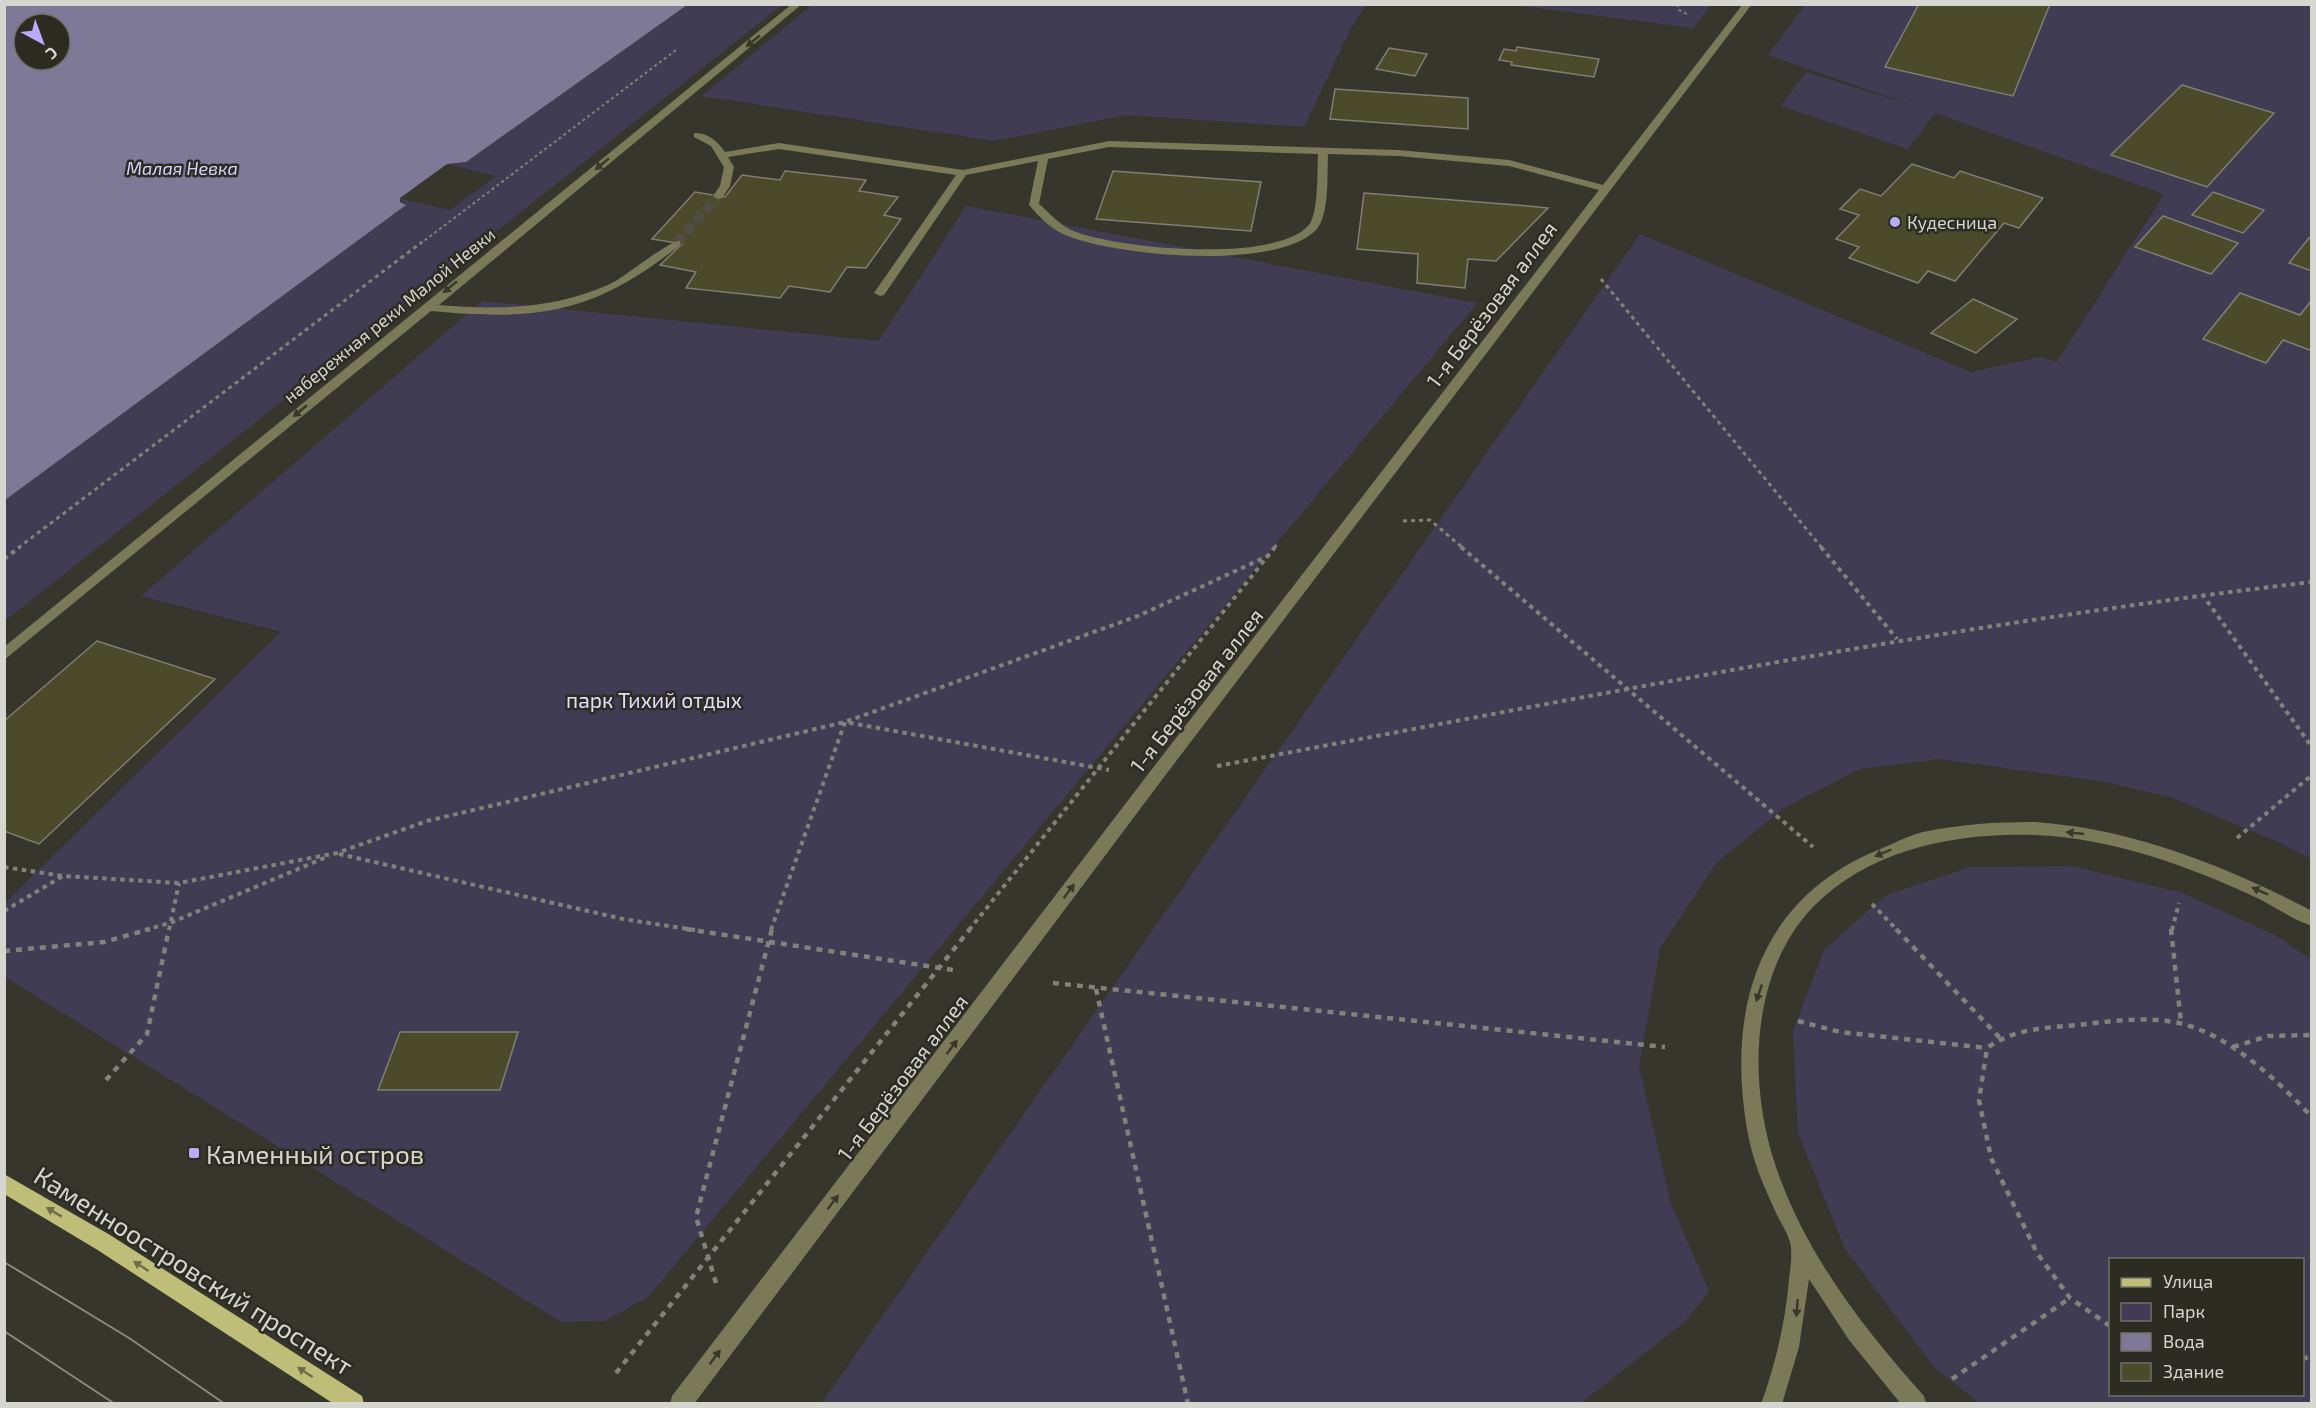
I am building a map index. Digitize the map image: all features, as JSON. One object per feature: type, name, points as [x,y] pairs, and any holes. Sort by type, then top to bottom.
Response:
[{"type":"main road","name":"Каменноостровский проспект","points":[[4,1183],[103,1242],[354,1404]]},
{"type":"street","name":"набережная реки Малой Невки","points":[[4,655],[798,4]]},
{"type":"street","name":"1-я Берёзовая аллея","points":[[680,1404],[1155,777],[1748,4]]},
{"type":"street","points":[[697,135],[715,144],[729,166],[725,186],[718,196]]},
{"type":"street","points":[[722,155],[779,146],[963,173],[1109,144],[1398,153],[1509,163],[1606,189]]},
{"type":"street","points":[[1044,156],[1034,205],[1072,235],[1128,248],[1246,251],[1295,242],[1314,227],[1319,210],[1323,151]]},
{"type":"street","points":[[880,293],[963,173]]},
{"type":"street","points":[[426,307],[514,313],[570,305],[624,283],[676,243]]},
{"type":"street","points":[[1916,1404],[1870,1353],[1832,1301],[1801,1249],[1764,1162],[1749,1082],[1753,1010],[1772,955],[1801,909],[1843,873],[1884,852],[1928,837],[1978,829],[2032,829],[2088,835],[2147,848],[2208,868],[2274,898],[2312,919]]},
{"type":"street","points":[[1771,1404],[1780,1384],[1797,1316],[1801,1249]]},
{"type":"path","points":[[1677,4],[1679,10]]},
{"type":"path","points":[[4,559],[678,48]]},
{"type":"path","points":[[1601,279],[1897,639]]},
{"type":"path","points":[[1430,520],[1843,873],[2000,1038]]},
{"type":"path","points":[[616,1373],[1282,538]]},
{"type":"path","points":[[4,951],[104,942],[170,923],[337,853],[427,821],[845,722],[1138,616],[1278,552]]},
{"type":"path","points":[[845,722],[1155,777],[1897,639],[2201,593],[2312,582]]},
{"type":"path","points":[[2201,593],[2312,747]]},
{"type":"path","points":[[731,1335],[696,1217],[768,940],[845,722]]},
{"type":"path","points":[[2181,1023],[2171,925],[2182,893],[2227,847],[2312,775]]},
{"type":"path","points":[[4,867],[63,876],[179,883],[337,853],[623,919],[940,968],[1096,989],[1665,1047]]},
{"type":"path","points":[[4,911],[63,876]]},
{"type":"path","points":[[106,1080],[147,1034],[179,883]]},
{"type":"path","points":[[1096,989],[1188,1404]]},
{"type":"path","points":[[1753,1010],[1840,1032],[1987,1048]]},
{"type":"path","points":[[2109,1325],[2070,1298],[2037,1253],[1991,1158],[1979,1100],[1987,1048],[2000,1038],[2027,1029],[2137,1019],[2181,1023],[2233,1047],[2299,1103],[2312,1117]]},
{"type":"path","points":[[2233,1047],[2268,1035],[2312,1035]]},
{"type":"path","points":[[1916,1404],[2070,1298]]},
{"type":"green space","points":[[813,4],[1366,5],[1350,30],[1304,127],[1126,115],[994,141],[702,96]]},
{"type":"green space","points":[[1711,4],[1693,28],[1515,5]]},
{"type":"green space","points":[[687,5],[782,5],[5,621],[4,500],[405,205],[399,198],[450,210],[496,176],[447,164],[466,162]]},
{"type":"green space","points":[[1805,5],[2311,5],[2311,859],[2278,842],[2170,797],[2100,781],[1939,759],[1860,769],[1784,808],[1715,864],[1660,948],[1639,1067],[1671,1204],[1709,1291],[1686,1321],[1581,1403],[821,1404],[1640,234],[1971,372],[2040,357],[2057,362],[2164,194],[1935,113],[1908,149],[1781,106],[1806,72],[1926,110],[1768,55]]},
{"type":"green space","name":"парк Тихий отдых","points":[[966,206],[1477,303],[649,1296],[605,1321],[561,1322],[5,977],[4,904],[281,632],[141,596],[482,301],[879,341]]},
{"type":"green space","points":[[2072,866],[2182,893],[2273,934],[2311,959],[2311,1403],[1979,1403],[1934,1367],[1845,1249],[1798,1133],[1793,1031],[1824,950],[1886,895],[1970,867]]},
{"type":"water","name":"Малая Невка","points":[[5,4],[687,4],[466,162],[447,164],[400,198],[400,202],[406,205],[5,500]]},
{"type":"building","points":[[1919,4],[2050,4],[2013,96],[1885,67]]},
{"type":"building","points":[[1517,47],[1599,59],[1594,77],[1511,65],[1512,62],[1499,60],[1504,49],[1516,51]]},
{"type":"building","points":[[1389,48],[1427,54],[1415,76],[1376,69]]},
{"type":"building","points":[[2182,85],[2274,113],[2207,187],[2111,155]]},
{"type":"building","points":[[1335,89],[1468,98],[1468,129],[1330,119]]},
{"type":"building","points":[[1912,164],[1954,178],[1960,171],[2043,198],[2019,228],[2004,223],[1955,281],[1928,271],[1918,283],[1849,258],[1859,247],[1836,239],[1859,215],[1840,209],[1860,189],[1881,196]]},
{"type":"building","points":[[785,171],[866,180],[859,191],[898,197],[884,215],[901,219],[866,268],[847,267],[830,292],[789,286],[780,298],[686,288],[696,272],[660,265],[682,244],[652,239],[695,192],[725,197],[742,175],[780,180]]},
{"type":"building","points":[[1113,171],[1261,182],[1251,231],[1096,219]]},
{"type":"building","points":[[2213,192],[2264,210],[2243,233],[2192,215]]},
{"type":"building","points":[[1364,193],[1548,208],[1496,261],[1468,259],[1465,288],[1417,283],[1418,254],[1357,249]]},
{"type":"building","points":[[2163,216],[2238,243],[2211,274],[2135,247]]},
{"type":"building","points":[[2309,238],[2312,239],[2312,271],[2289,263]]},
{"type":"building","points":[[2240,293],[2300,315],[2312,300],[2312,351],[2283,340],[2266,363],[2203,339]]},
{"type":"building","points":[[1973,299],[2017,319],[1976,353],[1931,333]]},
{"type":"building","points":[[97,641],[215,679],[39,844],[4,831],[4,721]]},
{"type":"building","points":[[400,1032],[518,1032],[500,1090],[378,1090]]},
{"type":"tunnel","points":[[676,243],[718,196]]},
{"type":"tram line","points":[[4,1262],[129,1338],[225,1404]]},
{"type":"tram line","points":[[4,1331],[115,1404]]},
{"type":"place","name":"Кудесница","points":[[1895,222]]},
{"type":"place","name":"Каменный остров","points":[[194,1153]]}]
